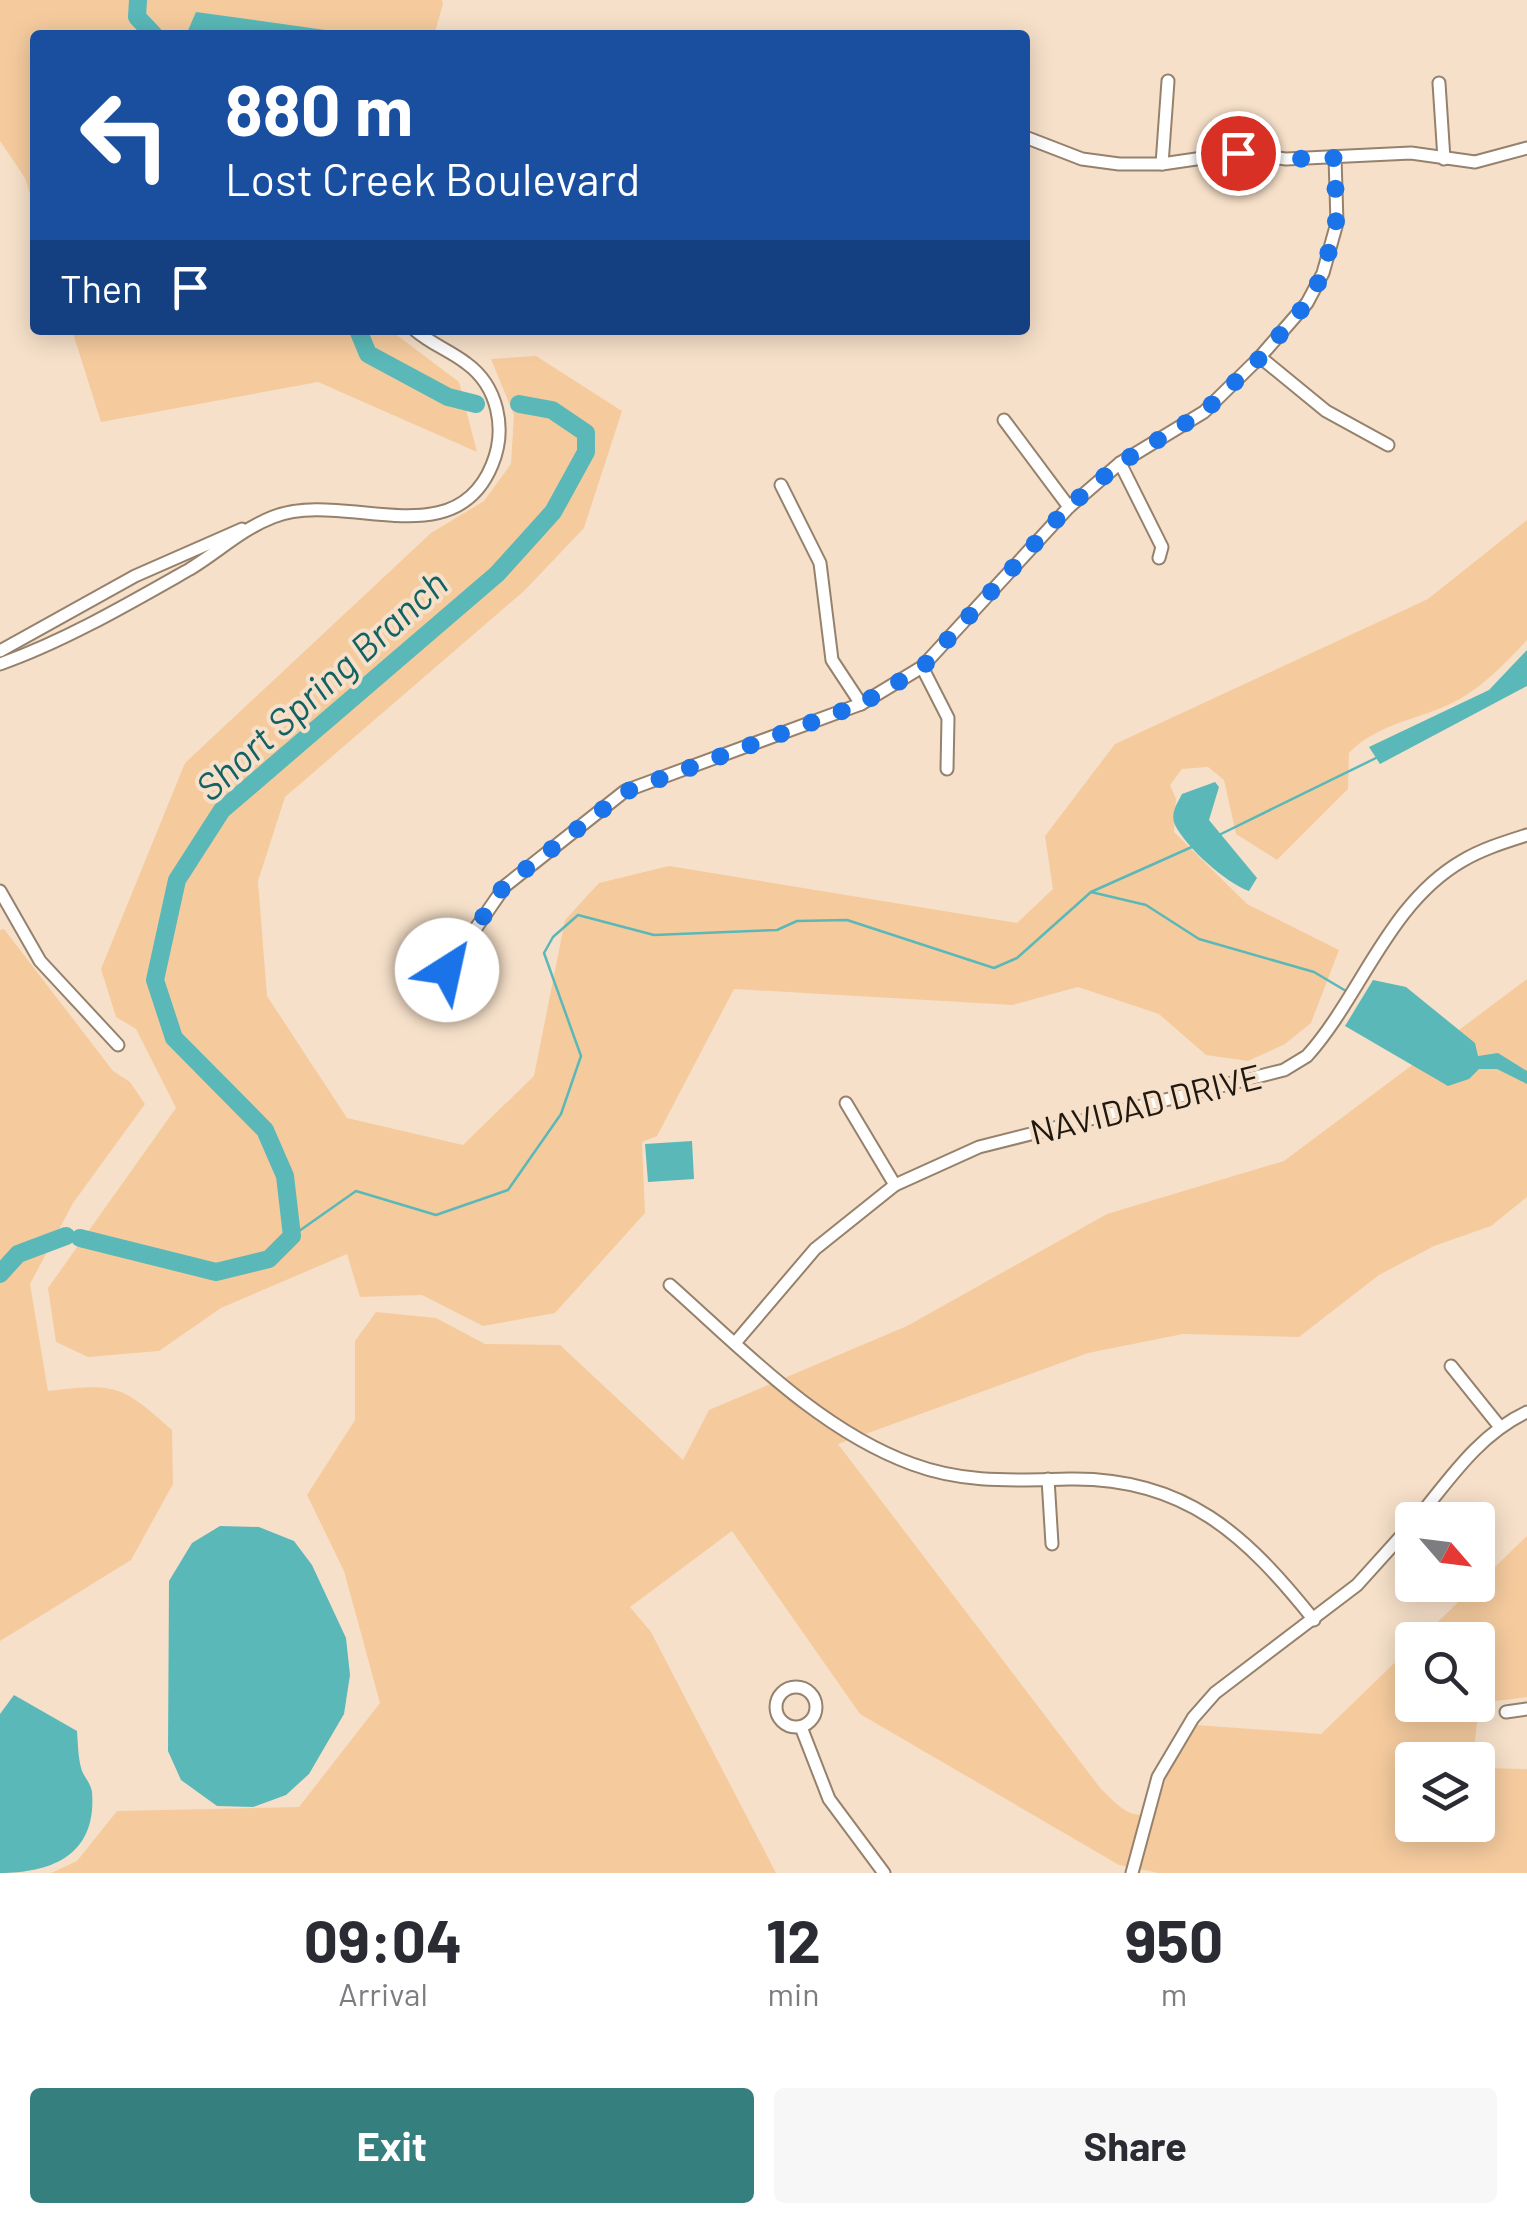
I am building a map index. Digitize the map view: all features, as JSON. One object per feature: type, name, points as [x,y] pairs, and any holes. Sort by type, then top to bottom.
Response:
[{"type":"street","points":[[1162,164],[1168,81]]},
{"type":"street","points":[[1440,83],[1444,159]]},
{"type":"street","points":[[1030,139],[1082,158],[1162,164],[1238,153],[1286,159],[1376,152],[1476,162],[1527,148]]},
{"type":"street","points":[[447,970],[504,886],[625,792],[861,704],[922,668],[1068,507],[1120,463],[1204,412],[1260,358],[1307,303],[1323,274],[1336,223],[1335,158]]},
{"type":"street","points":[[0,651],[194,547],[278,515],[326,507],[431,516],[460,503],[481,484],[500,437],[490,392],[467,363],[423,335]]},
{"type":"street","points":[[1260,358],[1326,411],[1388,445]]},
{"type":"street","points":[[1004,420],[1068,507]]},
{"type":"street","points":[[1120,463],[1162,547],[1159,558]]},
{"type":"street","points":[[781,485],[820,563],[832,660],[861,704]]},
{"type":"street","points":[[0,664],[59,638],[192,567],[251,527]]},
{"type":"street","points":[[50,623],[59,638]]},
{"type":"street","points":[[922,668],[948,718],[947,769]]},
{"type":"street","name":"NAVIDAD DRIVE","points":[[735,1343],[815,1250],[895,1185],[980,1147],[1284,1070],[1322,1040],[1385,940],[1436,880],[1459,862],[1527,834]]},
{"type":"street","points":[[0,891],[40,961],[118,1045]]},
{"type":"street","points":[[846,1104],[895,1185]]},
{"type":"street","points":[[670,1284],[782,1384],[888,1454],[974,1480],[1117,1482],[1190,1504],[1251,1546],[1314,1620]]},
{"type":"street","points":[[1452,1366],[1500,1427]]},
{"type":"street","points":[[1430,1502],[1469,1454],[1500,1427],[1527,1412]]},
{"type":"street","points":[[1048,1480],[1052,1544]]},
{"type":"street","points":[[1132,1873],[1158,1777],[1186,1728],[1215,1692],[1358,1585],[1395,1543]]},
{"type":"street","points":[[1506,1712],[1527,1709]]},
{"type":"street","points":[[800,1727],[837,1813],[884,1873]]},
{"type":"shaded area","points":[[0,0],[442,0],[435,30],[30,30],[30,194],[25,178],[0,141]]},
{"type":"shaded area","points":[[74,335],[397,335],[459,382],[477,452],[318,382],[101,422]]},
{"type":"shaded area","points":[[536,356],[622,411],[584,528],[524,591],[285,797],[258,881],[267,996],[347,1118],[463,1145],[534,1076],[565,920],[599,883],[669,866],[1017,923],[1053,889],[1045,836],[1115,744],[1428,599],[1527,520],[1527,640],[1490,677],[1459,699],[1383,730],[1349,753],[1348,789],[1277,860],[1236,834],[1224,780],[1208,767],[1182,769],[1170,785],[1176,799],[1174,832],[1247,904],[1339,950],[1311,1023],[1285,1044],[1248,1061],[1206,1055],[1159,1014],[1078,987],[1012,1005],[734,989],[657,1136],[642,1142],[645,1213],[555,1313],[483,1326],[422,1295],[360,1297],[347,1254],[221,1308],[159,1351],[88,1357],[56,1342],[48,1288],[176,1108],[136,1029],[116,1017],[101,969],[185,763],[431,533],[484,501],[511,464],[514,415],[491,359]]},
{"type":"shaded area","points":[[4,929],[113,1071],[130,1082],[145,1104],[73,1203],[30,1284],[48,1391],[103,1388],[141,1403],[172,1430],[173,1484],[131,1560],[0,1641],[0,930]]},
{"type":"shaded area","points":[[1527,979],[1527,1197],[1491,1226],[1434,1246],[1379,1275],[1299,1337],[1183,1334],[1088,1353],[838,1444],[1101,1789],[1125,1810],[1138,1815],[1154,1813],[1170,1766],[1196,1725],[1321,1734],[1395,1662],[1395,1722],[1477,1722],[1475,1742],[1395,1742],[1395,1842],[1495,1842],[1495,1768],[1527,1769],[1527,1873],[1159,1873],[1119,1865],[860,1714],[732,1531],[630,1607],[651,1632],[776,1873],[51,1873],[77,1861],[117,1811],[299,1807],[380,1703],[344,1571],[307,1495],[355,1420],[355,1341],[376,1312],[436,1318],[485,1344],[560,1345],[683,1460],[709,1410],[907,1326],[1107,1214],[1284,1161]]},
{"type":"shaded area","points":[[1527,1536],[1527,1697],[1495,1701],[1495,1622],[1438,1622],[1458,1602],[1495,1602],[1495,1567]]},
{"type":"water","points":[[196,12],[325,30],[188,30]]},
{"type":"water","points":[[1527,650],[1527,686],[1380,764],[1369,747],[1489,690]]},
{"type":"water","points":[[1215,782],[1219,787],[1209,820],[1257,878],[1249,891],[1207,863],[1175,825],[1174,813],[1182,794]]},
{"type":"water","points":[[1373,980],[1406,987],[1475,1043],[1478,1056],[1498,1053],[1527,1071],[1527,1084],[1497,1069],[1479,1069],[1469,1079],[1448,1086],[1345,1026]]},
{"type":"water","points":[[692,1141],[694,1179],[648,1182],[645,1144]]},
{"type":"water","points":[[220,1526],[259,1527],[294,1541],[312,1565],[346,1638],[350,1675],[344,1714],[309,1774],[286,1795],[253,1807],[217,1806],[181,1780],[168,1751],[169,1581],[192,1543]]},
{"type":"water","points":[[14,1695],[77,1731],[81,1766],[92,1792],[92,1814],[79,1845],[67,1856],[37,1869],[0,1873],[0,1714]]},
{"type":"waterway","name":"Short Spring Branch","points":[[138,0],[137,17],[149,30]]},
{"type":"waterway","name":"Short Spring Branch","points":[[360,335],[368,354],[448,397],[476,404]]},
{"type":"waterway","name":"Short Spring Branch","points":[[80,1238],[216,1272],[269,1259],[292,1236],[285,1176],[265,1130],[174,1038],[155,980],[177,880],[222,810],[497,574],[553,512],[586,452],[586,433],[552,410],[519,404]]},
{"type":"waterway","points":[[1219,835],[1378,757]]},
{"type":"waterway","points":[[292,1236],[356,1191],[436,1215],[508,1190],[561,1114],[581,1056],[544,953],[553,937],[578,915],[654,935],[777,930],[797,921],[847,920],[994,968],[1017,958],[1091,892],[1194,846]]},
{"type":"waterway","points":[[1091,892],[1146,905],[1199,939],[1314,972],[1346,991]]},
{"type":"waterway","name":"Short Spring Branch","points":[[0,1274],[18,1254],[66,1236]]},
{"type":"route","points":[[447,970],[504,886],[625,792],[799,730],[861,704],[922,668],[1068,507],[1120,463],[1204,412],[1260,358],[1307,303],[1323,274],[1336,223],[1335,158],[1286,159],[1238,153]]}]
